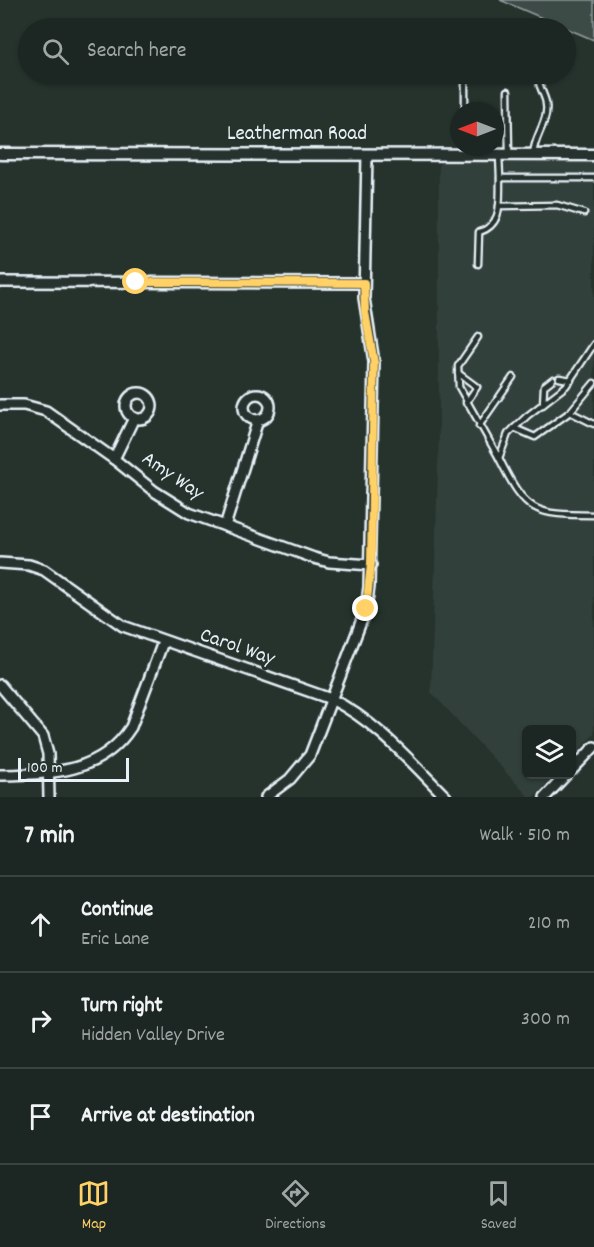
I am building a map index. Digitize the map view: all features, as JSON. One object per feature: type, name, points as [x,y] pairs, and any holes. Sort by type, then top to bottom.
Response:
[{"type":"street","name":"Leatherman Road","points":[[0,154],[367,155],[450,152]]},
{"type":"street","points":[[266,797],[290,780],[310,756],[366,609],[371,564],[374,362],[365,312],[364,283],[367,155]]},
{"type":"street","name":"Leatherman Road","points":[[504,155],[594,155]]},
{"type":"street","points":[[0,282],[364,283]]},
{"type":"street","name":"Amy Way","points":[[0,405],[24,405],[46,411],[167,500],[189,513],[321,560],[371,564]]},
{"type":"street","points":[[114,459],[134,418]]},
{"type":"street","points":[[225,526],[258,420]]},
{"type":"street","name":"Carol Way","points":[[0,563],[29,565],[44,570],[106,616],[163,642],[331,699],[355,711],[378,729],[447,797]]},
{"type":"street","points":[[0,775],[49,774],[89,764],[124,738],[141,705],[163,642]]},
{"type":"street","points":[[0,685],[43,736],[48,754],[49,797]]},
{"type":"street","points":[[576,767],[590,758],[594,747]]},
{"type":"street","points":[[545,797],[562,779]]},
{"type":"lane","points":[[465,84],[465,102]]},
{"type":"lane","points":[[533,155],[535,139],[546,116],[546,94],[538,84]]},
{"type":"lane","points":[[504,155],[508,91]]},
{"type":"lane","points":[[478,264],[478,232],[487,230],[499,216],[500,178],[504,156]]},
{"type":"lane","points":[[500,178],[594,178]]},
{"type":"lane","points":[[499,206],[557,205],[584,213]]},
{"type":"lane","points":[[478,337],[458,366],[459,387],[465,403],[499,458],[515,491],[529,506],[548,514],[594,514]]},
{"type":"lane","points":[[499,458],[508,434],[571,380],[594,344]]},
{"type":"lane","points":[[458,373],[477,387],[465,403]]},
{"type":"lane","points":[[479,426],[513,377]]},
{"type":"lane","points":[[543,405],[543,386],[556,379],[571,380]]},
{"type":"lane","points":[[514,428],[535,437],[570,412],[594,382]]},
{"type":"lane","points":[[570,412],[593,422]]},
{"type":"shaded area","points":[[500,0],[594,0],[594,40],[576,32],[576,18],[542,18]]},
{"type":"shaded area","points":[[594,161],[594,734],[576,754],[576,725],[522,725],[522,779],[551,779],[534,797],[529,797],[431,692],[439,437],[439,163]]},
{"type":"route","points":[[136,282],[364,283],[365,312],[374,362],[371,564],[366,609]]}]
